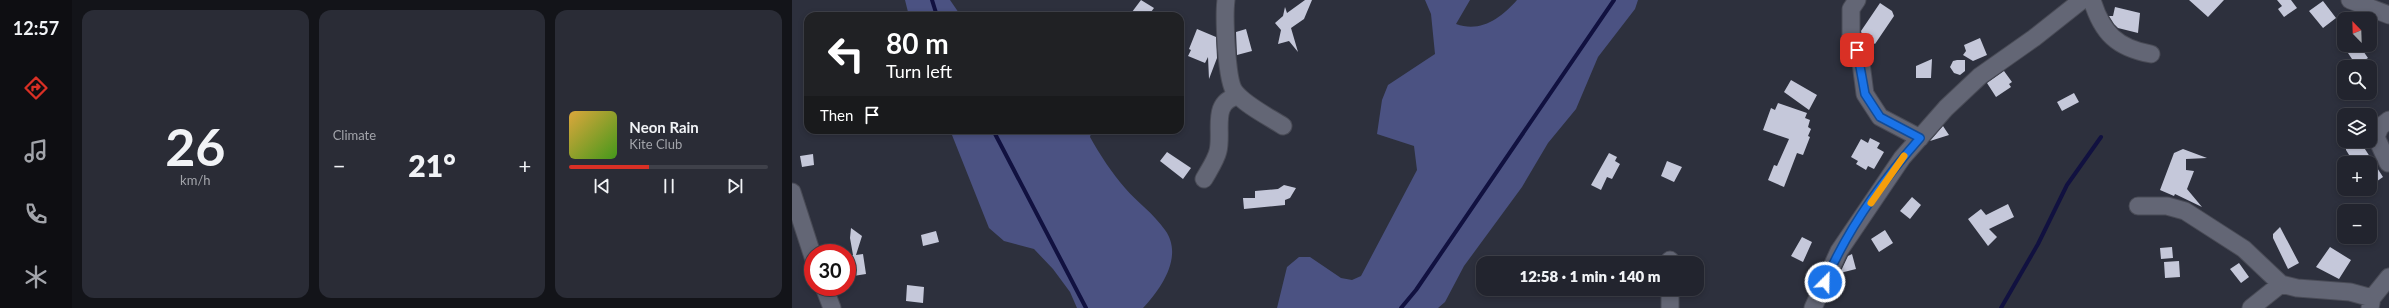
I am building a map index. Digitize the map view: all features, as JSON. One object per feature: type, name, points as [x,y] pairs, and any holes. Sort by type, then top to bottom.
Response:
[{"type":"street","points":[[1226,0],[1225,10],[1231,87],[1238,96],[1283,126]]},
{"type":"street","points":[[1857,0],[1851,9],[1851,35],[1860,63],[1865,94],[1880,117],[1920,138]]},
{"type":"street","points":[[1813,308],[1839,251],[1902,158],[1946,108],[1980,76],[2034,38],[2082,0]]},
{"type":"street","points":[[2092,0],[2097,15],[2108,35],[2116,42],[2138,52],[2151,54]]},
{"type":"street","points":[[2350,0],[2386,12]]},
{"type":"street","points":[[1204,179],[1218,153],[1220,136],[1218,121],[1220,109],[1232,97],[1238,96]]},
{"type":"street","points":[[2388,163],[2376,137],[2380,127],[2389,120]]},
{"type":"street","points":[[792,192],[809,244]]},
{"type":"street","points":[[2138,206],[2175,208],[2192,214],[2244,249],[2281,284],[2298,288],[2350,292],[2371,303],[2389,277]]},
{"type":"street","points":[[2251,308],[2281,284]]},
{"type":"street","points":[[827,296],[832,308]]},
{"type":"street","points":[[1670,296],[1670,308]]},
{"type":"shaded area","points":[[905,0],[950,0],[958,12],[908,12]]},
{"type":"shaded area","points":[[1425,0],[1470,0],[1456,24],[1474,27],[1497,18],[1517,0],[1638,0],[1635,9],[1598,57],[1576,109],[1548,143],[1522,187],[1464,266],[1445,302],[1438,308],[1277,308],[1287,267],[1299,257],[1310,257],[1341,278],[1352,280],[1361,276],[1417,170],[1414,146],[1377,134],[1382,100],[1388,85],[1435,54],[1431,14]]},
{"type":"shaded area","points":[[952,134],[1091,134],[1090,137],[1102,157],[1120,182],[1151,213],[1165,230],[1170,240],[1172,250],[1171,261],[1163,282],[1143,308],[1077,308],[1070,292],[1053,269],[1034,249],[1004,241],[989,228]]},
{"type":"building","points":[[1141,0],[1154,8],[1151,12],[1132,12]]},
{"type":"building","points":[[1305,0],[1312,0],[1304,19],[1291,28],[1298,52],[1289,41],[1278,44],[1281,30],[1275,23],[1283,16],[1285,7],[1287,13]]},
{"type":"building","points":[[2189,0],[2224,0],[2208,17]]},
{"type":"building","points":[[2277,0],[2291,0],[2297,8],[2284,17],[2278,9],[2282,6]]},
{"type":"building","points":[[2323,1],[2336,18],[2323,28],[2309,11]]},
{"type":"building","points":[[1880,3],[1892,11],[1894,16],[1875,44],[1862,35],[1861,31]]},
{"type":"building","points":[[2115,7],[2140,13],[2138,33],[2118,28],[2114,24],[2109,16],[2113,16]]},
{"type":"building","points":[[1197,29],[1216,37],[1217,58],[1209,79],[1208,57],[1205,63],[1188,56],[1191,50],[1189,49]]},
{"type":"building","points":[[1246,29],[1252,51],[1237,55],[1236,32]]},
{"type":"building","points":[[1980,38],[1987,55],[1973,61],[1963,55],[1966,51],[1964,45]]},
{"type":"building","points":[[2347,52],[2364,52],[2368,58],[2365,60],[2353,60]]},
{"type":"building","points":[[1932,59],[1931,78],[1916,78],[1916,66]]},
{"type":"building","points":[[1965,60],[1965,71],[1960,75],[1954,73],[1950,67],[1953,61]]},
{"type":"building","points":[[2004,71],[2012,82],[2009,84],[2011,87],[1996,97],[1987,83]]},
{"type":"building","points":[[1791,80],[1817,95],[1809,110],[1784,92]]},
{"type":"building","points":[[2074,93],[2079,102],[2062,111],[2057,102]]},
{"type":"building","points":[[1778,103],[1807,113],[1805,118],[1810,120],[1808,127],[1811,129],[1808,136],[1810,137],[1803,155],[1797,153],[1784,187],[1768,180],[1774,165],[1777,166],[1789,139],[1763,130],[1771,108],[1775,110]]},
{"type":"building","points":[[1943,126],[1949,135],[1930,141]]},
{"type":"building","points":[[1870,138],[1880,143],[1877,148],[1884,152],[1874,169],[1868,166],[1866,170],[1856,164],[1858,161],[1851,157],[1861,139],[1868,143]]},
{"type":"building","points":[[2346,148],[2364,148],[2369,156],[2350,156]]},
{"type":"building","points":[[2183,149],[2207,158],[2186,159],[2186,170],[2194,171],[2187,189],[2202,207],[2175,194],[2174,196],[2160,190],[2174,153]]},
{"type":"building","points":[[1167,152],[1191,168],[1183,179],[1160,161]]},
{"type":"building","points":[[1609,153],[1617,157],[1615,161],[1620,164],[1612,179],[1607,177],[1601,190],[1591,185]]},
{"type":"building","points":[[813,154],[814,165],[802,167],[800,156]]},
{"type":"building","points":[[1667,161],[1682,167],[1674,182],[1661,176]]},
{"type":"building","points":[[2377,168],[2383,177],[2377,181]]},
{"type":"building","points":[[1284,185],[1296,188],[1290,198],[1285,200],[1285,205],[1244,209],[1243,198],[1255,198],[1255,191],[1278,189]]},
{"type":"building","points":[[1912,197],[1921,205],[1910,219],[1900,211]]},
{"type":"building","points":[[2008,204],[2014,217],[1989,229],[1997,237],[1988,246],[1968,219],[1981,209],[1986,215]]},
{"type":"building","points":[[2280,227],[2299,263],[2288,269],[2273,238],[2273,234]]},
{"type":"building","points":[[851,228],[862,236],[856,255],[856,244],[851,244]]},
{"type":"building","points":[[1885,230],[1893,243],[1879,252],[1871,239]]},
{"type":"building","points":[[936,231],[939,242],[923,246],[921,235]]},
{"type":"building","points":[[1802,237],[1812,242],[1803,262],[1791,256]]},
{"type":"building","points":[[2172,247],[2173,258],[2161,259],[2160,248]]},
{"type":"building","points":[[2330,247],[2351,260],[2339,279],[2316,267]]},
{"type":"building","points":[[863,254],[866,274],[856,276],[856,255]]},
{"type":"building","points":[[1852,254],[1856,269],[1840,273],[1848,256]]},
{"type":"building","points":[[2179,261],[2180,277],[2165,278],[2164,262]]},
{"type":"building","points":[[2239,263],[2249,277],[2241,283],[2230,269]]},
{"type":"building","points":[[907,285],[924,287],[923,303],[906,301]]},
{"type":"waterway","points":[[932,0],[936,12]]},
{"type":"waterway","points":[[1401,308],[1416,290],[1614,0]]},
{"type":"waterway","points":[[995,134],[1086,308]]},
{"type":"waterway","points":[[2001,308],[2038,244],[2067,185],[2101,137]]},
{"type":"slow traffic","points":[[1871,203],[1904,156]]},
{"type":"route","points":[[1825,282],[1845,240],[1902,158],[1920,138],[1880,117],[1876,112],[1865,94],[1864,80],[1857,50]]}]
